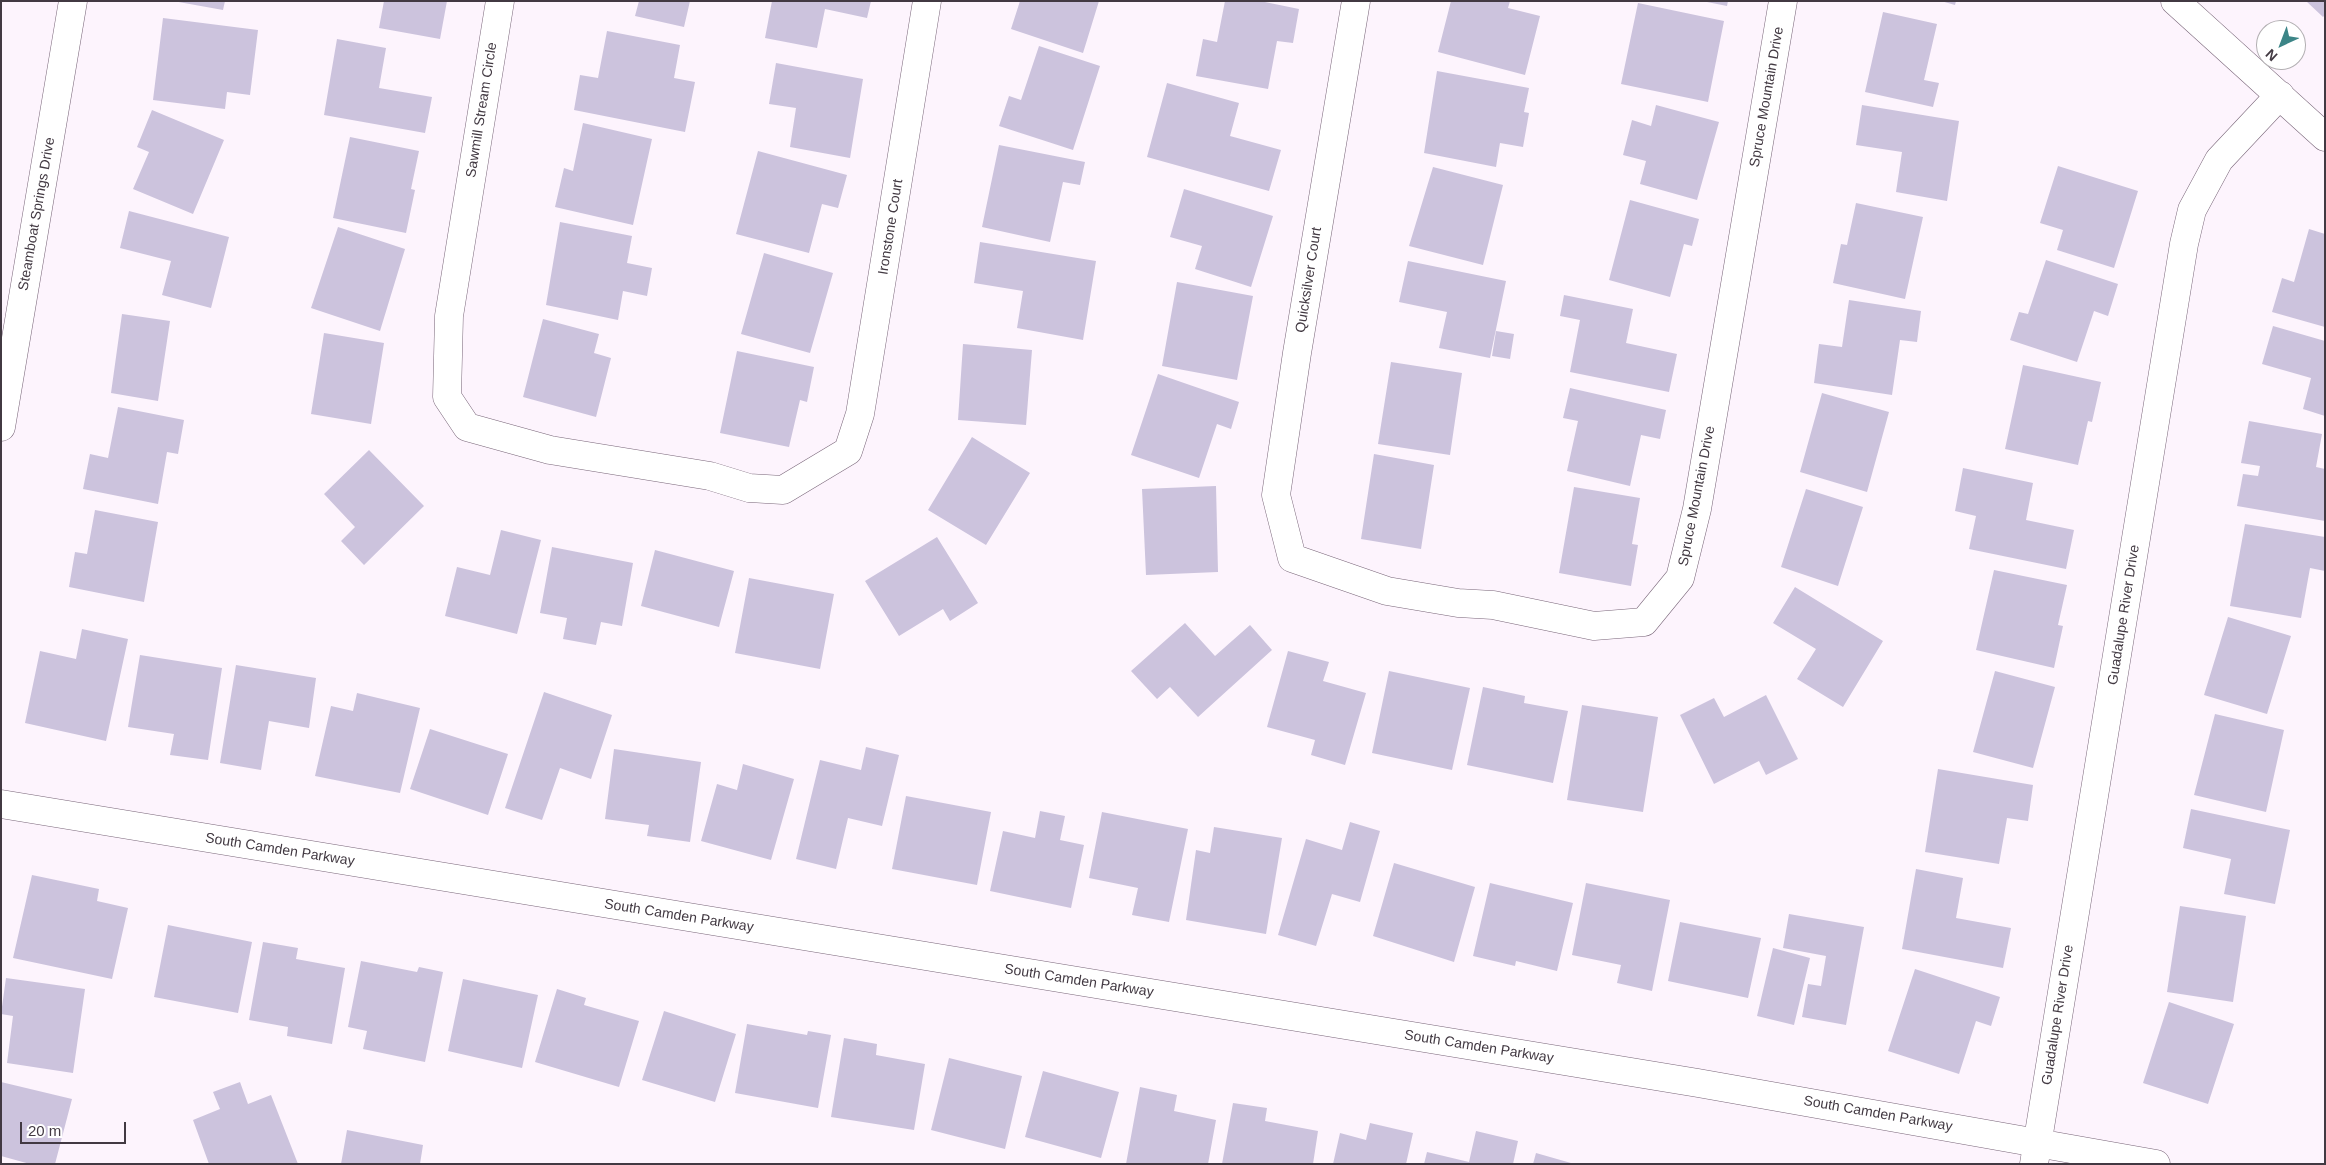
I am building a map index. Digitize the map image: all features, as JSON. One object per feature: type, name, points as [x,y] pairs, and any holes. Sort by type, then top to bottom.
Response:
[{"type":"street","name":"Steamboat Springs Drive","points":[[1,427],[73,1]]},
{"type":"street","name":"Sawmill Stream Circle","points":[[500,1],[449,316],[447,397],[467,427],[550,450],[710,476],[749,488],[783,490],[848,452]]},
{"type":"street","name":"Ironstone Court","points":[[848,452],[860,414],[928,1]]},
{"type":"street","name":"Quicksilver Court","points":[[1292,558],[1276,495],[1297,353],[1356,1]]},
{"type":"street","name":"Spruce Mountain Drive","points":[[1292,558],[1387,591],[1458,603],[1493,605],[1594,626],[1644,622],[1680,578],[1697,509],[1783,1]]},
{"type":"street","points":[[2175,1],[2325,136]]},
{"type":"street","name":"Guadalupe River Drive","points":[[2036,1153],[2190,218],[2192,210],[2219,160],[2280,96]]},
{"type":"street","name":"South Camden Parkway","points":[[1,804],[1698,1083],[2036,1153],[2156,1164]]},
{"type":"building","points":[[173,1],[225,1],[223,10]]},
{"type":"building","points":[[384,1],[447,1],[440,39],[379,28]]},
{"type":"building","points":[[639,1],[690,1],[684,27],[635,16]]},
{"type":"building","points":[[772,1],[871,1],[867,18],[825,9],[817,48],[765,38]]},
{"type":"building","points":[[1020,1],[1099,1],[1083,53],[1011,29]]},
{"type":"building","points":[[1225,1],[1260,1],[1299,9],[1293,43],[1277,41],[1268,89],[1196,76],[1203,39],[1217,42]]},
{"type":"building","points":[[1451,1],[1510,1],[1508,8],[1540,16],[1525,75],[1438,52]]},
{"type":"building","points":[[1702,1],[1728,1],[1727,6]]},
{"type":"building","points":[[1941,1],[1956,1],[1955,5]]},
{"type":"building","points":[[2306,1],[2325,1],[2325,15],[2323,17]]},
{"type":"building","points":[[1638,3],[1724,21],[1708,102],[1621,84]]},
{"type":"building","points":[[1883,12],[1937,24],[1924,80],[1939,83],[1933,107],[1865,92]]},
{"type":"building","points":[[163,18],[258,30],[250,95],[227,92],[225,109],[153,100]]},
{"type":"building","points":[[607,31],[680,45],[674,78],[695,82],[685,132],[574,110],[580,75],[598,78]]},
{"type":"building","points":[[337,39],[386,48],[379,88],[432,97],[425,133],[324,115]]},
{"type":"building","points":[[1039,46],[1100,66],[1073,150],[999,126],[1009,96],[1021,100]]},
{"type":"building","points":[[776,63],[863,79],[850,158],[790,147],[796,108],[769,104]]},
{"type":"building","points":[[1437,71],[1529,88],[1524,112],[1529,113],[1523,147],[1500,143],[1496,167],[1424,153]]},
{"type":"building","points":[[1167,83],[1239,103],[1230,136],[1281,150],[1269,191],[1147,157]]},
{"type":"building","points":[[1656,105],[1719,122],[1697,200],[1640,184],[1646,161],[1623,155],[1632,120],[1651,126]]},
{"type":"building","points":[[1862,105],[1959,121],[1947,201],[1896,192],[1902,152],[1856,145]]},
{"type":"building","points":[[152,110],[224,140],[193,214],[133,189],[149,152],[137,147]]},
{"type":"building","points":[[583,123],[652,139],[633,225],[555,207],[564,168],[573,171]]},
{"type":"building","points":[[350,137],[419,151],[411,189],[415,190],[406,233],[333,218]]},
{"type":"building","points":[[999,145],[1085,162],[1080,185],[1063,182],[1050,242],[982,227]]},
{"type":"building","points":[[758,151],[847,175],[838,208],[822,204],[809,253],[736,234]]},
{"type":"building","points":[[2058,166],[2138,191],[2114,268],[2057,250],[2063,230],[2040,223]]},
{"type":"building","points":[[1433,167],[1503,185],[1483,265],[1409,246]]},
{"type":"building","points":[[1184,189],[1273,216],[1251,287],[1195,269],[1202,246],[1170,237]]},
{"type":"building","points":[[1630,200],[1699,219],[1692,246],[1684,244],[1670,297],[1609,280]]},
{"type":"building","points":[[1856,203],[1923,217],[1905,299],[1833,283],[1841,244],[1847,245]]},
{"type":"building","points":[[129,211],[229,237],[211,308],[162,295],[171,261],[120,248]]},
{"type":"building","points":[[560,222],[632,236],[627,263],[652,268],[647,296],[623,291],[618,320],[546,305]]},
{"type":"building","points":[[338,227],[405,249],[380,331],[311,308]]},
{"type":"building","points":[[2309,229],[2325,234],[2325,327],[2272,312],[2282,278],[2294,282]]},
{"type":"building","points":[[980,242],[1096,261],[1083,340],[1017,328],[1023,291],[974,283]]},
{"type":"building","points":[[764,253],[833,273],[810,353],[741,334]]},
{"type":"building","points":[[2046,260],[2118,284],[2108,316],[2094,311],[2077,362],[2010,340],[2019,312],[2028,314]]},
{"type":"building","points":[[1408,261],[1506,281],[1490,358],[1439,348],[1447,312],[1399,302]]},
{"type":"building","points":[[1177,282],[1253,296],[1237,380],[1162,366]]},
{"type":"building","points":[[1564,295],[1633,309],[1626,343],[1677,354],[1669,392],[1570,372],[1580,320],[1560,316]]},
{"type":"building","points":[[1849,300],[1921,311],[1917,342],[1900,340],[1892,395],[1814,383],[1819,344],[1842,347]]},
{"type":"building","points":[[122,314],[170,321],[158,401],[111,393]]},
{"type":"building","points":[[543,319],[599,334],[594,353],[611,358],[596,417],[523,397]]},
{"type":"building","points":[[2273,326],[2325,341],[2325,416],[2303,409],[2311,378],[2262,364]]},
{"type":"building","points":[[1496,331],[1514,334],[1510,359],[1492,356]]},
{"type":"building","points":[[324,333],[384,343],[371,424],[311,414]]},
{"type":"building","points":[[963,344],[1032,350],[1026,425],[958,420]]},
{"type":"building","points":[[737,351],[814,367],[807,402],[800,400],[789,447],[720,433]]},
{"type":"building","points":[[1391,362],[1462,373],[1450,455],[1378,444]]},
{"type":"building","points":[[2023,365],[2101,382],[2092,422],[2088,421],[2078,465],[2005,449]]},
{"type":"building","points":[[1158,374],[1239,402],[1231,429],[1217,424],[1199,478],[1131,455]]},
{"type":"building","points":[[1570,388],[1666,410],[1660,439],[1641,435],[1630,486],[1567,471],[1578,421],[1563,418]]},
{"type":"building","points":[[1822,393],[1889,412],[1867,492],[1800,472]]},
{"type":"building","points":[[118,407],[184,420],[178,454],[167,452],[158,504],[83,489],[90,454],[108,458]]},
{"type":"building","points":[[2249,421],[2322,434],[2316,467],[2325,469],[2325,521],[2237,506],[2243,474],[2258,476],[2260,466],[2241,463]]},
{"type":"building","points":[[972,437],[1030,473],[986,545],[928,510]]},
{"type":"building","points":[[369,450],[424,506],[364,565],[341,541],[355,527],[324,494]]},
{"type":"building","points":[[1374,454],[1434,465],[1421,549],[1361,539]]},
{"type":"building","points":[[1963,468],[2033,483],[2026,520],[2074,530],[2066,569],[1969,549],[1976,516],[1955,511]]},
{"type":"building","points":[[1216,486],[1218,572],[1146,575],[1142,489]]},
{"type":"building","points":[[1574,487],[1640,498],[1632,544],[1638,545],[1631,586],[1559,573]]},
{"type":"building","points":[[1806,489],[1863,507],[1838,586],[1781,567]]},
{"type":"building","points":[[95,510],[158,522],[144,602],[69,587],[75,552],[87,554]]},
{"type":"building","points":[[2245,524],[2325,537],[2325,571],[2310,568],[2301,618],[2230,606]]},
{"type":"building","points":[[501,530],[541,540],[517,634],[445,616],[457,567],[490,575]]},
{"type":"building","points":[[937,537],[978,603],[950,621],[943,609],[899,636],[865,581]]},
{"type":"building","points":[[552,547],[633,563],[622,626],[601,622],[596,645],[563,639],[567,618],[540,613]]},
{"type":"building","points":[[655,550],[734,571],[719,627],[641,606]]},
{"type":"building","points":[[1994,570],[2067,585],[2058,625],[2063,626],[2054,668],[1976,650]]},
{"type":"building","points":[[749,578],[834,594],[820,669],[735,653]]},
{"type":"building","points":[[1795,587],[1883,641],[1843,707],[1797,679],[1816,649],[1773,623]]},
{"type":"building","points":[[2228,617],[2291,636],[2267,714],[2204,695]]},
{"type":"building","points":[[1185,623],[1215,656],[1250,625],[1272,650],[1198,717],[1170,687],[1157,699],[1131,671]]},
{"type":"building","points":[[82,629],[128,639],[106,741],[25,723],[40,651],[76,659]]},
{"type":"building","points":[[1288,651],[1329,662],[1323,681],[1366,693],[1345,765],[1311,755],[1315,740],[1267,727]]},
{"type":"building","points":[[140,655],[222,668],[208,760],[170,755],[174,734],[128,727]]},
{"type":"building","points":[[236,665],[316,678],[309,728],[269,721],[261,770],[220,763]]},
{"type":"building","points":[[1389,671],[1470,688],[1452,770],[1372,753]]},
{"type":"building","points":[[1995,671],[2055,687],[2033,768],[1973,752]]},
{"type":"building","points":[[1483,687],[1525,696],[1524,703],[1568,711],[1553,783],[1467,765]]},
{"type":"building","points":[[544,692],[612,715],[591,779],[560,768],[542,820],[505,808]]},
{"type":"building","points":[[357,693],[420,708],[400,793],[315,776],[331,706],[353,711]]},
{"type":"building","points":[[1766,695],[1798,759],[1766,775],[1759,761],[1714,784],[1680,715],[1714,698],[1724,717]]},
{"type":"building","points":[[1582,705],[1658,717],[1643,812],[1567,800]]},
{"type":"building","points":[[2215,714],[2284,730],[2266,812],[2194,795]]},
{"type":"building","points":[[430,729],[508,754],[488,815],[410,789]]},
{"type":"building","points":[[866,747],[899,755],[882,826],[848,818],[836,869],[796,859],[820,760],[861,770]]},
{"type":"building","points":[[614,749],[701,762],[690,842],[647,836],[649,825],[605,819]]},
{"type":"building","points":[[743,764],[794,779],[771,860],[701,841],[717,784],[737,790]]},
{"type":"building","points":[[1938,769],[2033,785],[2028,821],[2007,818],[1999,864],[1925,852]]},
{"type":"building","points":[[906,796],[991,812],[977,885],[892,869]]},
{"type":"building","points":[[2191,809],[2290,830],[2275,904],[2224,894],[2231,859],[2183,848]]},
{"type":"building","points":[[1040,811],[1065,816],[1060,840],[1084,845],[1071,908],[990,891],[1003,831],[1035,838]]},
{"type":"building","points":[[1102,812],[1188,829],[1169,922],[1132,915],[1138,888],[1089,878]]},
{"type":"building","points":[[1350,822],[1380,831],[1360,902],[1332,894],[1316,946],[1278,935],[1306,839],[1342,850]]},
{"type":"building","points":[[1214,827],[1282,838],[1266,934],[1186,920],[1196,850],[1210,853]]},
{"type":"building","points":[[1394,863],[1475,887],[1454,962],[1373,936]]},
{"type":"building","points":[[1916,869],[1963,878],[1956,918],[2011,928],[2003,968],[1902,949]]},
{"type":"building","points":[[32,875],[99,889],[97,901],[128,908],[112,979],[13,958]]},
{"type":"building","points":[[1490,883],[1573,903],[1557,971],[1516,961],[1515,966],[1473,956]]},
{"type":"building","points":[[1586,883],[1670,900],[1652,991],[1617,983],[1621,965],[1572,955]]},
{"type":"building","points":[[2180,906],[2246,916],[2233,1002],[2167,992]]},
{"type":"building","points":[[1789,914],[1864,927],[1846,1025],[1802,1017],[1808,984],[1821,986],[1826,956],[1783,948]]},
{"type":"building","points":[[1680,922],[1761,938],[1748,998],[1668,981]]},
{"type":"building","points":[[168,925],[252,942],[238,1013],[154,997]]},
{"type":"building","points":[[263,942],[298,948],[296,959],[345,968],[332,1044],[287,1036],[288,1027],[249,1020]]},
{"type":"building","points":[[1773,948],[1810,958],[1794,1025],[1757,1016]]},
{"type":"building","points":[[361,961],[417,972],[419,967],[443,972],[425,1062],[363,1049],[367,1031],[348,1027]]},
{"type":"building","points":[[1915,969],[2000,997],[1991,1026],[1976,1021],[1959,1074],[1888,1051]]},
{"type":"building","points":[[6,978],[85,989],[73,1073],[7,1063],[13,1016],[1,1014]]},
{"type":"building","points":[[463,979],[538,995],[522,1068],[448,1051]]},
{"type":"building","points":[[557,989],[586,998],[584,1005],[639,1021],[619,1087],[535,1062]]},
{"type":"building","points":[[2169,1002],[2234,1024],[2208,1104],[2143,1083]]},
{"type":"building","points":[[664,1011],[736,1034],[715,1102],[642,1080]]},
{"type":"building","points":[[747,1024],[807,1035],[808,1031],[831,1035],[818,1108],[735,1093]]},
{"type":"building","points":[[844,1038],[877,1044],[876,1055],[925,1064],[914,1130],[831,1117]]},
{"type":"building","points":[[949,1058],[1022,1076],[1005,1149],[931,1130]]},
{"type":"building","points":[[1043,1071],[1119,1092],[1101,1158],[1025,1137]]},
{"type":"building","points":[[1,1082],[72,1099],[55,1164],[30,1164],[1,1156]]},
{"type":"building","points":[[240,1082],[248,1104],[271,1095],[298,1164],[209,1164],[193,1120],[220,1109],[213,1092]]},
{"type":"building","points":[[1140,1087],[1177,1095],[1174,1111],[1216,1120],[1208,1164],[1126,1164]]},
{"type":"building","points":[[1233,1103],[1267,1108],[1265,1121],[1318,1131],[1313,1164],[1222,1164]]},
{"type":"building","points":[[1370,1123],[1413,1133],[1406,1164],[1333,1164],[1340,1133],[1366,1140]]},
{"type":"building","points":[[347,1130],[423,1145],[420,1164],[341,1164]]},
{"type":"building","points":[[1476,1131],[1518,1141],[1513,1164],[1424,1164],[1427,1152],[1469,1162]]},
{"type":"building","points":[[1536,1153],[1571,1163],[1571,1164],[1533,1164]]}]
